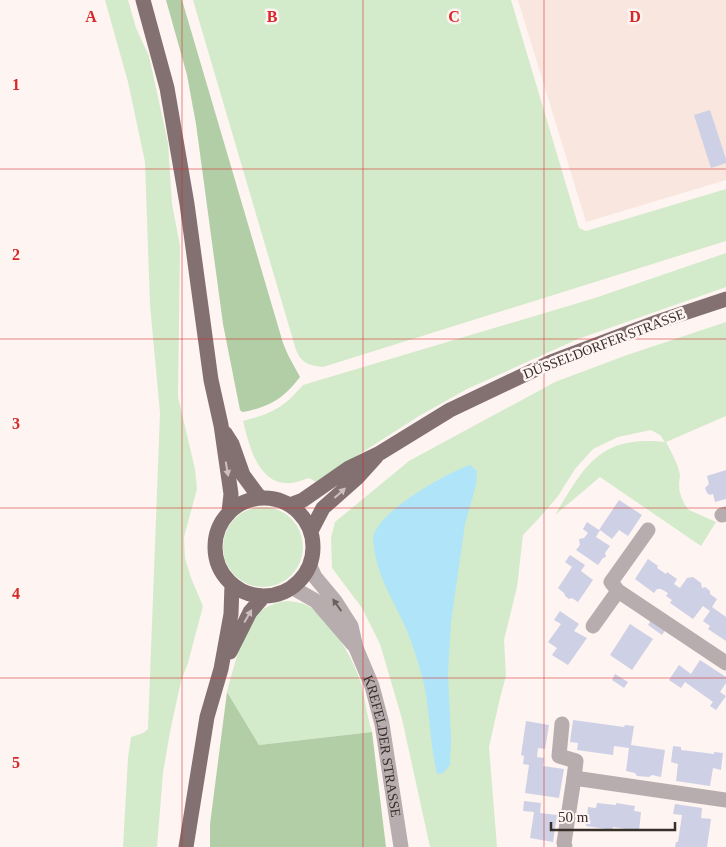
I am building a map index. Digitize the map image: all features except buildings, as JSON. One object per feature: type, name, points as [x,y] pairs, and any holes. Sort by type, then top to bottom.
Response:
[{"type":"main road","points":[[143,0],[168,88],[187,204],[211,380],[221,425],[231,494],[229,512]]},
{"type":"main road","name":"DÜSSELDORFER STRASSE","points":[[290,505],[303,500],[349,468],[380,453],[450,410],[551,362],[657,322],[726,299]]},
{"type":"main road","points":[[221,425],[232,444],[244,475],[260,498]]},
{"type":"main road","name":"DÜSSELDORFER STRASSE","points":[[311,531],[323,508],[358,478],[380,453]]},
{"type":"main road","points":[[260,498],[277,500],[290,505],[302,516],[311,531],[313,554],[310,566],[304,576],[293,588],[279,595],[263,597],[243,592],[232,586],[222,574],[214,552],[215,538],[220,524],[229,512],[246,501],[260,498]]},
{"type":"main road","points":[[186,847],[207,717],[221,669],[231,614],[232,586]]},
{"type":"main road","points":[[221,669],[250,612],[263,597]]},
{"type":"street","points":[[648,530],[611,582],[618,591],[726,663]]},
{"type":"street","name":"KREFELDER STRASSE","points":[[310,566],[315,576],[335,601],[351,626],[356,648],[372,686],[382,724],[401,847]]},
{"type":"street","name":"KREFELDER STRASSE","points":[[293,588],[316,602],[356,648]]},
{"type":"street","points":[[593,626],[618,591]]},
{"type":"street","points":[[562,724],[560,756],[576,761],[565,847]]},
{"type":"street","points":[[574,778],[726,800]]},
{"type":"shaded area","points":[[518,0],[726,0],[726,180],[586,222]]},
{"type":"green space","points":[[105,0],[128,0],[136,28],[149,56],[168,143],[172,204],[180,246],[178,397],[195,469],[197,489],[184,537],[185,558],[203,606],[188,663],[181,681],[170,732],[163,773],[157,847],[123,847],[131,737],[148,729],[160,413],[150,305],[145,162],[128,82]]},
{"type":"green space","points":[[166,0],[182,0],[283,343],[300,377],[288,391],[275,401],[260,408],[242,412],[240,410],[223,324],[196,124],[187,75]]},
{"type":"green space","points":[[193,0],[511,0],[579,228],[586,231],[726,189],[726,241],[323,367],[306,363],[296,350]]},
{"type":"green space","points":[[726,253],[726,287],[578,339],[467,389],[419,416],[316,482],[309,478],[292,483],[276,481],[261,469],[256,460],[243,421],[277,409],[303,385],[595,298]]},
{"type":"green space","points":[[726,322],[726,416],[666,442],[678,467],[680,491],[685,504],[689,510],[716,522],[701,546],[600,477],[555,515],[586,468],[597,457],[625,443],[643,441],[665,442],[660,435],[651,430],[618,437],[593,449],[575,469],[558,496],[523,535],[517,587],[504,640],[506,676],[489,747],[497,847],[430,847],[402,719],[380,644],[362,608],[332,568],[331,538],[335,522],[409,461],[555,382],[627,355]]},
{"type":"green space","points":[[263,507],[278,510],[291,519],[300,532],[303,547],[300,562],[291,575],[278,584],[263,587],[248,584],[235,575],[226,562],[223,547],[226,532],[235,519],[248,510]]},
{"type":"green space","points":[[288,601],[310,607],[326,622],[341,641],[361,683],[372,732],[259,745],[227,692],[241,644],[254,618],[270,606]]},
{"type":"green space","points":[[227,692],[259,745],[372,732],[386,847],[210,847],[210,824]]},
{"type":"water","points":[[470,465],[477,471],[476,485],[465,524],[451,622],[448,673],[451,739],[450,765],[443,773],[437,774],[426,695],[417,658],[408,633],[379,569],[373,537],[379,524],[416,493],[459,469]]}]
